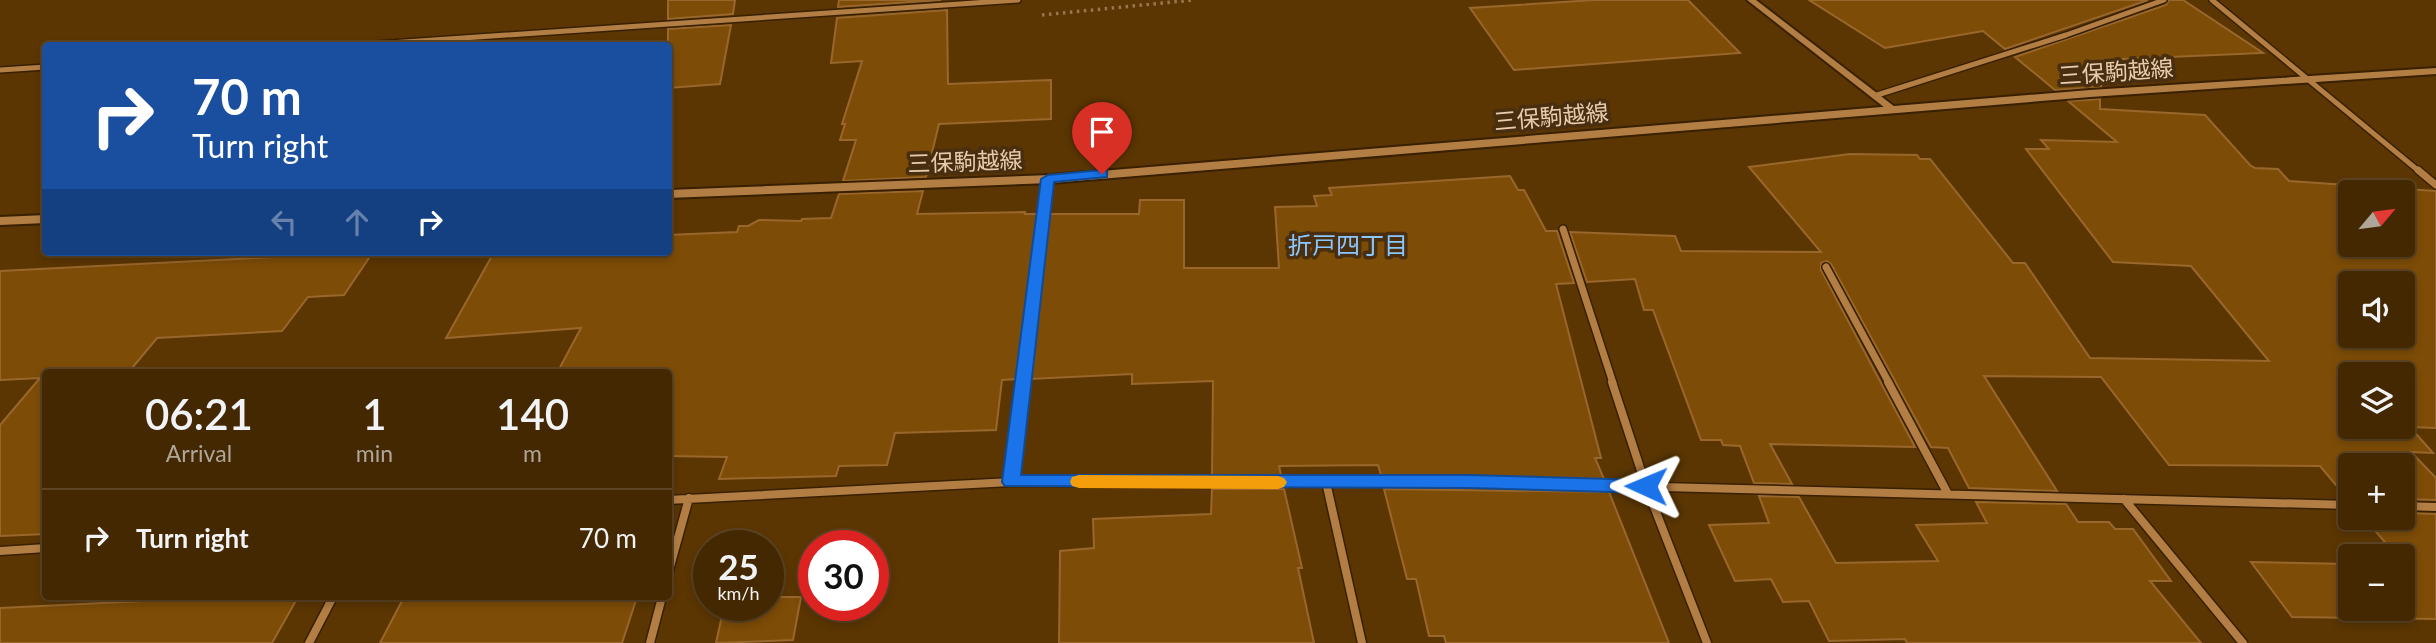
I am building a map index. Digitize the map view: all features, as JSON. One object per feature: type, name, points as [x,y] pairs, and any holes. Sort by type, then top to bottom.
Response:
[{"type":"main road","name":"三保駒越線","points":[[672,194],[1048,179],[1892,109],[2436,71]]},
{"type":"main road","points":[[0,221],[42,219]]},
{"type":"street","points":[[404,42],[1018,0]]},
{"type":"street","points":[[1751,0],[1892,109]]},
{"type":"street","points":[[1874,96],[2066,35],[2164,0]]},
{"type":"street","points":[[2212,0],[2436,184]]},
{"type":"street","points":[[0,70],[42,67]]},
{"type":"street","points":[[1011,482],[1048,179]]},
{"type":"street","points":[[1563,229],[1646,486],[1707,643]]},
{"type":"street","points":[[1826,267],[1948,494]]},
{"type":"street","points":[[672,499],[1011,482],[1326,482],[1646,486],[2338,505]]},
{"type":"street","points":[[1326,482],[1362,643]]},
{"type":"street","points":[[672,560],[689,498]]},
{"type":"street","points":[[2124,499],[2243,643]]},
{"type":"street","points":[[2415,506],[2436,507]]},
{"type":"street","points":[[0,551],[42,548]]},
{"type":"street","points":[[309,643],[332,600]]},
{"type":"street","points":[[650,643],[661,600]]},
{"type":"building","points":[[668,0],[735,0],[733,14],[668,19]]},
{"type":"building","points":[[839,0],[941,0],[838,7]]},
{"type":"building","points":[[1594,0],[1688,0],[1740,53],[1514,70],[1470,8]]},
{"type":"building","points":[[1809,0],[2148,0],[2005,49],[1983,31],[1885,48]]},
{"type":"building","points":[[2169,0],[2183,0],[2263,53],[2101,60],[2101,87],[2055,90],[2015,57],[2166,5]]},
{"type":"building","points":[[947,10],[948,84],[1051,80],[1051,119],[939,124],[926,177],[843,181],[856,140],[840,140],[845,124],[842,124],[862,61],[831,63],[837,18]]},
{"type":"building","points":[[731,25],[720,84],[672,88],[672,42],[668,42],[668,29]]},
{"type":"building","points":[[2100,99],[2100,109],[2205,115],[2255,168],[2278,169],[2289,181],[2338,184],[2338,257],[2415,257],[2415,190],[2436,191],[2436,428],[2415,427],[2415,362],[2338,362],[2338,439],[2415,439],[2415,433],[2433,453],[2338,453],[2338,487],[2320,466],[2169,465],[2101,377],[1984,376],[2057,491],[1969,488],[1948,448],[1931,447],[1827,261],[1821,263],[1821,270],[1915,447],[1770,444],[1792,484],[1754,483],[1740,446],[1723,445],[1721,440],[1701,440],[1653,310],[1644,310],[1635,279],[1587,282],[1570,232],[1675,236],[1681,251],[1821,252],[1749,167],[1850,154],[1917,155],[1920,159],[1930,159],[2013,263],[2025,263],[2090,358],[2269,361],[2191,266],[2113,262],[2026,149],[2049,149],[2041,140],[2117,142],[2068,101]]},
{"type":"building","points":[[1510,176],[1518,190],[1524,190],[1546,231],[1557,231],[1574,283],[1556,284],[1601,458],[1595,458],[1604,479],[1381,475],[1378,465],[1279,466],[1281,475],[1212,475],[1213,381],[1132,384],[1132,374],[1030,379],[1050,214],[1139,214],[1140,200],[1184,200],[1184,268],[1279,268],[1275,207],[1317,206],[1314,196],[1332,195],[1329,188]]},
{"type":"building","points":[[923,191],[917,214],[1037,214],[1017,379],[1002,380],[996,430],[895,433],[887,465],[839,466],[836,476],[719,479],[727,457],[672,456],[672,369],[559,369],[581,328],[446,338],[492,256],[672,256],[672,235],[737,232],[739,226],[748,226],[759,220],[801,221],[831,218],[839,194]]},
{"type":"building","points":[[295,256],[370,256],[344,295],[308,297],[282,331],[157,338],[131,369],[42,369],[42,534],[0,536],[0,425],[40,378],[0,380],[0,271]]},
{"type":"building","points":[[2415,456],[2436,478],[2436,500],[2415,499]]},
{"type":"building","points":[[1212,489],[1284,489],[1302,568],[1298,568],[1314,643],[1059,643],[1060,551],[1094,548],[1093,519],[1211,514]]},
{"type":"building","points":[[1384,489],[1609,492],[1669,643],[1446,643],[1444,636],[1429,636],[1416,579],[1407,579]]},
{"type":"building","points":[[1759,496],[1799,497],[1836,563],[1938,561],[1916,525],[1987,523],[1976,502],[2066,504],[2078,522],[2109,522],[2115,529],[2133,529],[2171,581],[2150,581],[2201,643],[1907,643],[1905,639],[1829,641],[1809,601],[1783,602],[1771,579],[1735,581],[1709,525],[1769,523]]},
{"type":"building","points":[[2415,513],[2436,514],[2436,619],[2415,619],[2415,544],[2387,544],[2374,530],[2415,530]]},
{"type":"building","points":[[2251,562],[2338,564],[2338,618],[2292,617]]},
{"type":"building","points":[[784,597],[798,597],[793,640],[716,643],[721,621],[784,621]]},
{"type":"building","points":[[296,600],[272,643],[0,643],[0,608],[144,601]]},
{"type":"building","points":[[402,600],[636,600],[622,643],[380,643]]},
{"type":"slow traffic","points":[[1079,482],[1278,482]]},
{"type":"district","name":"折戸四丁目","points":[[1348,244]]},
{"type":"route","points":[[1102,174],[1048,179],[1011,482],[1470,482],[1646,486]]}]
